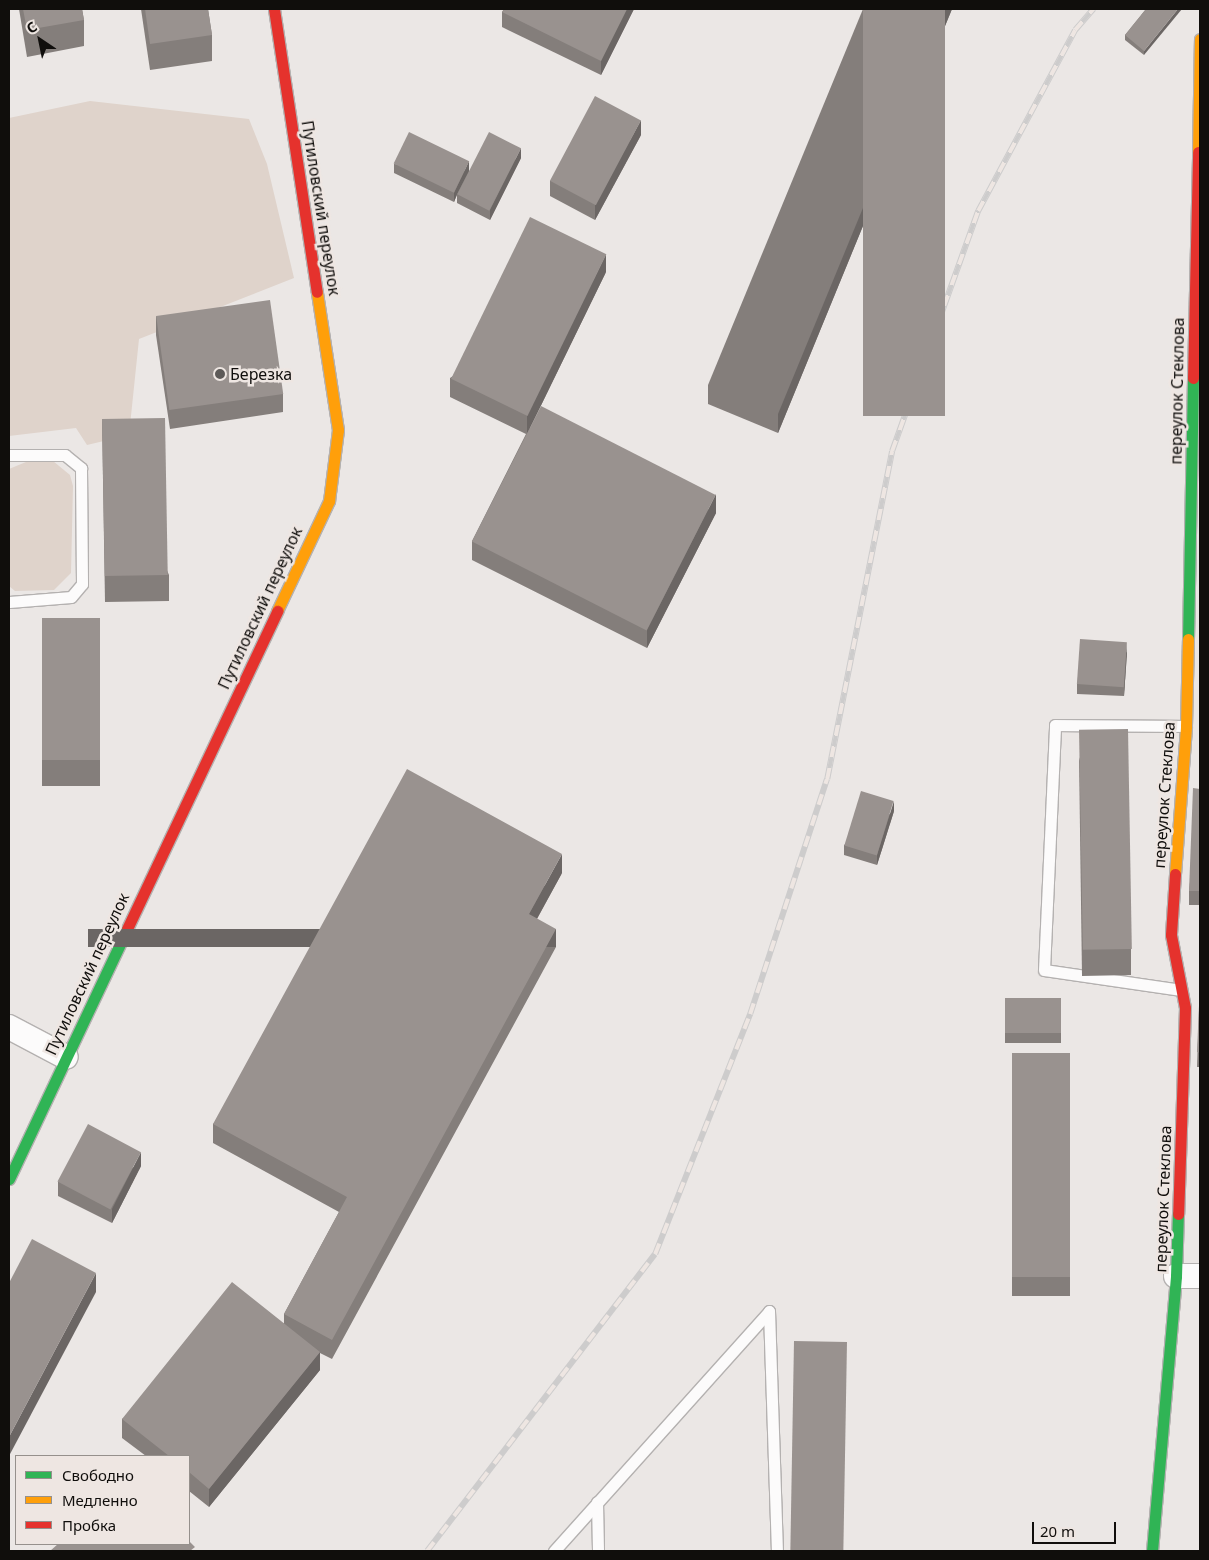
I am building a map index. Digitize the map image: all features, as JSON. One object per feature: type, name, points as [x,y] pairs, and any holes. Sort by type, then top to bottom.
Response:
[{"type":"street","name":"Путиловский переулок","points":[[9,1179],[328,501],[338,430],[274,9]]},
{"type":"street","name":"переулок Стеклова","points":[[1152,1551],[1176,1276],[1185,1008],[1170,936],[1186,726],[1200,39]]},
{"type":"street","points":[[9,1027],[66,1056]]},
{"type":"street","points":[[1176,1276],[1200,1276]]},
{"type":"lane","points":[[9,455],[65,455],[81,468],[82,584],[72,597],[9,602]]},
{"type":"lane","points":[[1181,990],[1044,970],[1055,724],[1186,726]]},
{"type":"lane","points":[[554,1551],[769,1311],[777,1551]]},
{"type":"lane","points":[[597,1502],[598,1551]]},
{"type":"shaded area","points":[[90,101],[249,119],[267,164],[294,278],[139,339],[129,435],[87,445],[76,428],[9,436],[9,118]]},
{"type":"shaded area","points":[[53,461],[70,475],[73,486],[71,573],[54,590],[15,591],[9,586],[9,469],[26,462]]},
{"type":"building","points":[[23,9],[82,9],[84,20],[27,30]]},
{"type":"building","points":[[145,9],[208,9],[212,35],[150,44]]},
{"type":"building","points":[[504,9],[627,9],[601,61],[502,12]]},
{"type":"building","points":[[863,9],[945,9],[945,416],[863,416]]},
{"type":"building","points":[[1146,9],[1178,9],[1144,51],[1125,35]]},
{"type":"building","points":[[595,96],[641,120],[596,205],[550,181]]},
{"type":"building","points":[[409,132],[469,161],[454,193],[394,163]]},
{"type":"building","points":[[489,132],[521,148],[489,211],[457,194]]},
{"type":"building","points":[[530,217],[606,254],[527,416],[451,379]]},
{"type":"building","name":"Березка","points":[[270,300],[283,394],[169,410],[156,316]]},
{"type":"building","points":[[541,406],[716,495],[647,630],[472,541]]},
{"type":"building","points":[[165,418],[168,575],[105,576],[102,419]]},
{"type":"building","points":[[42,618],[100,618],[100,760],[42,760]]},
{"type":"building","points":[[1080,639],[1127,642],[1124,687],[1077,684]]},
{"type":"building","points":[[1128,729],[1132,949],[1083,950],[1079,730]]},
{"type":"building","points":[[407,769],[562,854],[529,914],[556,929],[332,1340],[284,1314],[347,1197],[213,1124]]},
{"type":"building","points":[[1193,788],[1200,789],[1200,891],[1189,891]]},
{"type":"building","points":[[861,791],[894,801],[877,855],[844,846]]},
{"type":"building","points":[[1200,982],[1200,1053],[1197,1052]]},
{"type":"building","points":[[1005,998],[1061,998],[1061,1033],[1005,1033]]},
{"type":"building","points":[[1012,1053],[1070,1053],[1070,1277],[1012,1277]]},
{"type":"building","points":[[88,1124],[141,1152],[110,1210],[57,1181]]},
{"type":"building","points":[[1200,1136],[1200,1202],[1199,1202]]},
{"type":"building","points":[[32,1239],[96,1273],[9,1437],[9,1283]]},
{"type":"building","points":[[232,1282],[320,1352],[209,1489],[190,1473],[190,1455],[168,1455],[122,1419]]},
{"type":"building","points":[[794,1341],[847,1342],[843,1551],[790,1551]]},
{"type":"building","points":[[190,1542],[195,1547],[190,1551],[50,1551],[57,1545],[190,1545]]},
{"type":"railway","points":[[427,1551],[655,1254],[750,1014],[827,779],[892,451],[978,211],[1075,30],[1093,9]]},
{"type":"traffic: fast","points":[[1188,639],[1193,378]]},
{"type":"traffic: fast","points":[[9,1179],[127,929]]},
{"type":"traffic: fast","points":[[1152,1551],[1176,1276],[1178,1214]]},
{"type":"traffic: slow","points":[[1198,152],[1200,39]]},
{"type":"traffic: slow","points":[[277,611],[329,501],[338,430],[317,292]]},
{"type":"traffic: slow","points":[[1175,874],[1186,726],[1188,639]]},
{"type":"traffic: jam","points":[[274,9],[317,292]]},
{"type":"traffic: jam","points":[[1193,378],[1198,152]]},
{"type":"traffic: jam","points":[[127,929],[277,611]]},
{"type":"traffic: jam","points":[[1175,874],[1171,935],[1185,1008],[1178,1214]]},
{"type":"place","name":"Березка","points":[[220,374]]}]
